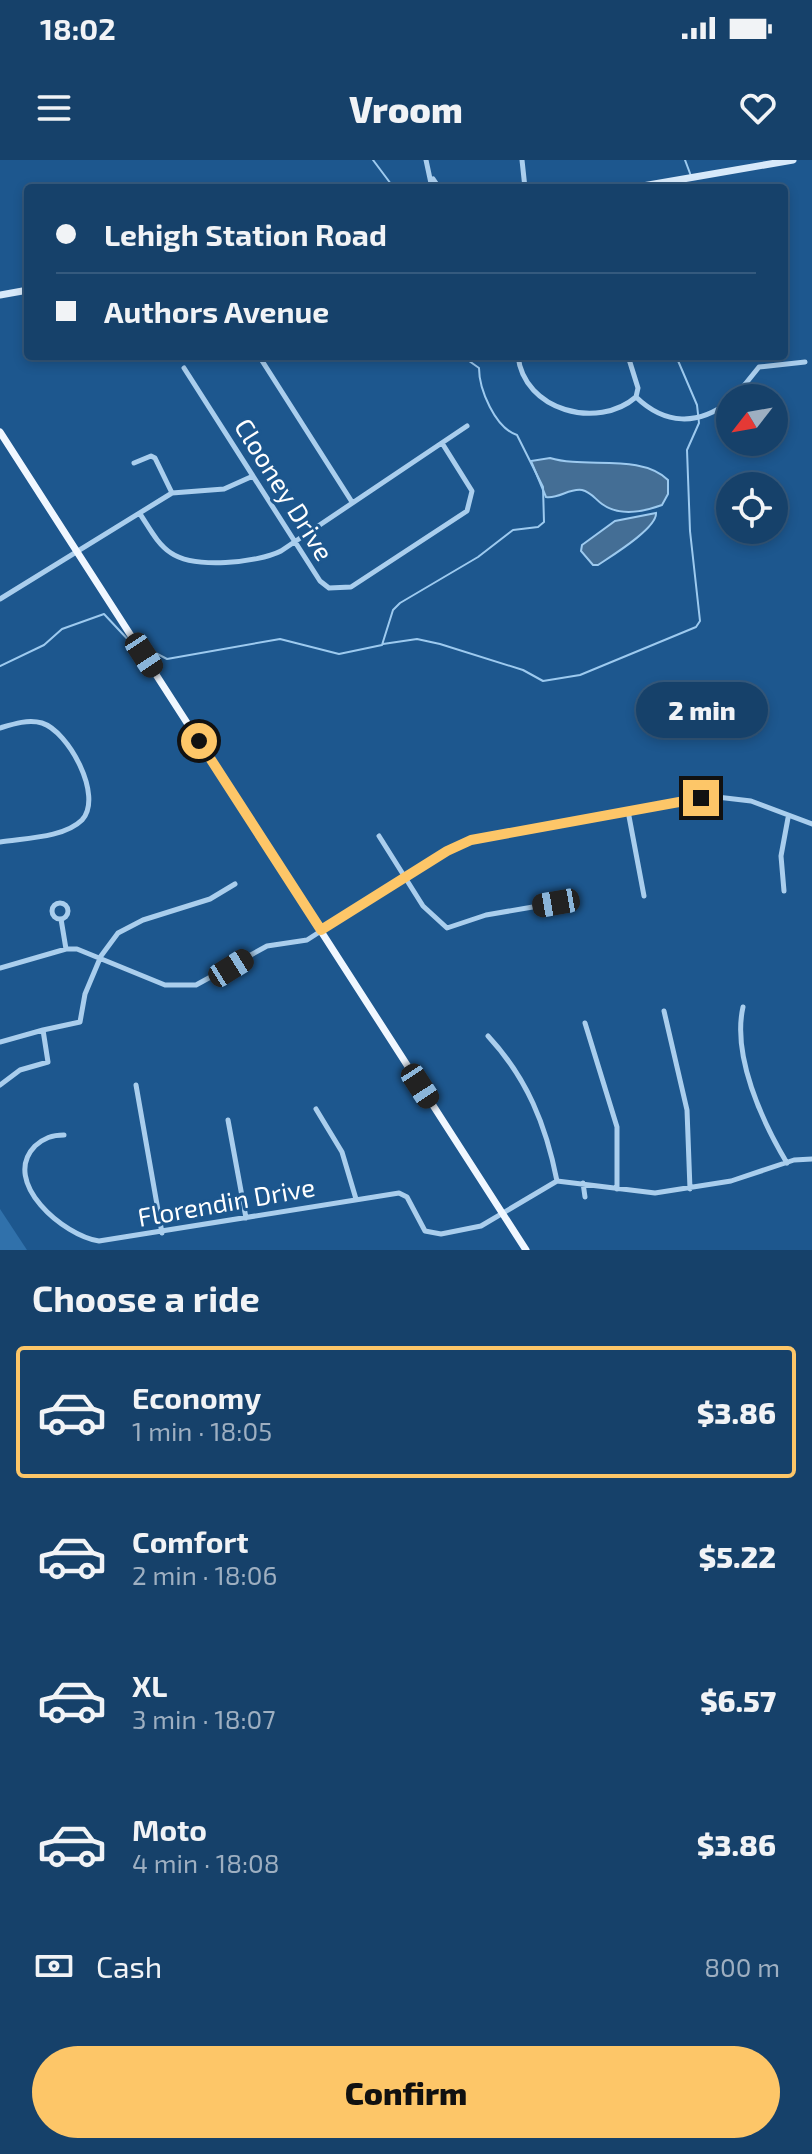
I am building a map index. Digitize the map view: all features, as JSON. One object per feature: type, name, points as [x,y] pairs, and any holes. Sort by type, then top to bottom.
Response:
[{"type":"main road","points":[[656,184],[793,160]]},
{"type":"main road","points":[[0,295],[24,291]]},
{"type":"main road","points":[[0,432],[526,1250]]},
{"type":"street","points":[[426,160],[436,184]]},
{"type":"street","points":[[522,160],[525,184]]},
{"type":"street","points":[[432,178],[432,184]]},
{"type":"street","points":[[262,360],[352,502]]},
{"type":"street","points":[[519,360],[521,375],[528,388],[554,406],[592,412],[621,405],[636,397],[638,388],[629,360]]},
{"type":"street","points":[[745,384],[759,367],[805,362]]},
{"type":"street","name":"Clooney Drive","points":[[184,368],[322,584],[342,590],[464,513],[471,504],[472,491],[442,443]]},
{"type":"street","points":[[636,397],[660,416],[680,420],[700,417],[716,408]]},
{"type":"street","points":[[140,514],[163,547],[184,559],[258,561],[294,541],[467,426]]},
{"type":"street","points":[[134,463],[151,456],[155,458],[172,493]]},
{"type":"street","points":[[0,599],[172,493],[224,489],[253,476]]},
{"type":"street","points":[[0,728],[30,721],[51,728],[88,779],[91,795],[89,809],[81,821],[66,830],[0,842]]},
{"type":"street","points":[[0,968],[66,949],[101,956],[157,982],[188,987],[212,980],[267,946],[299,943],[471,840],[701,798],[732,797],[751,801],[788,818],[812,824]]},
{"type":"street","points":[[628,811],[644,896]]},
{"type":"street","points":[[784,891],[781,856],[788,818]]},
{"type":"street","points":[[379,836],[431,916],[447,928],[486,915],[556,903]]},
{"type":"street","points":[[0,1042],[80,1022],[85,994],[101,956],[126,928],[202,903],[235,884]]},
{"type":"street","points":[[61,919],[66,949]]},
{"type":"street","points":[[743,1007],[742,1034],[756,1103],[787,1163]]},
{"type":"street","points":[[664,1011],[687,1110],[690,1189]]},
{"type":"street","points":[[585,1023],[617,1127],[617,1189]]},
{"type":"street","points":[[0,1085],[20,1070],[48,1062],[43,1030]]},
{"type":"street","points":[[488,1036],[517,1069],[533,1099],[557,1181]]},
{"type":"street","points":[[136,1085],[162,1233]]},
{"type":"street","points":[[316,1109],[342,1152],[356,1199]]},
{"type":"street","points":[[228,1120],[246,1218]]},
{"type":"street","name":"Florendin Drive","points":[[64,1135],[53,1135],[38,1144],[24,1165],[29,1188],[54,1221],[80,1237],[99,1241],[403,1194],[425,1231],[433,1234],[481,1226],[502,1213]]},
{"type":"street","points":[[502,1213],[557,1181],[655,1193],[743,1178],[787,1163],[812,1159]]},
{"type":"street","points":[[583,1183],[585,1197]]},
{"type":"shaded area","points":[[550,458],[643,467],[668,480],[668,494],[662,505],[632,512],[609,508],[582,490],[546,497],[531,461]]},
{"type":"shaded area","points":[[656,513],[642,533],[598,565],[593,565],[581,551],[582,545],[615,521]]},
{"type":"shaded area","points":[[0,1209],[27,1250],[0,1250]]},
{"type":"waterway","points":[[373,160],[391,184]]},
{"type":"waterway","points":[[685,160],[691,176]]},
{"type":"waterway","points":[[146,648],[167,659],[280,639],[339,654],[382,645],[393,610],[400,603],[478,557],[513,530],[538,527],[544,522],[543,487],[517,435],[502,425],[490,407],[479,368],[468,360]]},
{"type":"waterway","points":[[383,644],[417,639],[440,644],[523,670],[543,681],[580,675],[696,627],[700,621],[690,531],[687,450],[699,423],[697,405],[678,360]]},
{"type":"waterway","points":[[0,666],[44,645],[62,629],[104,614],[133,645]]},
{"type":"route","points":[[199,741],[321,930],[447,851],[471,840],[701,798]]}]
